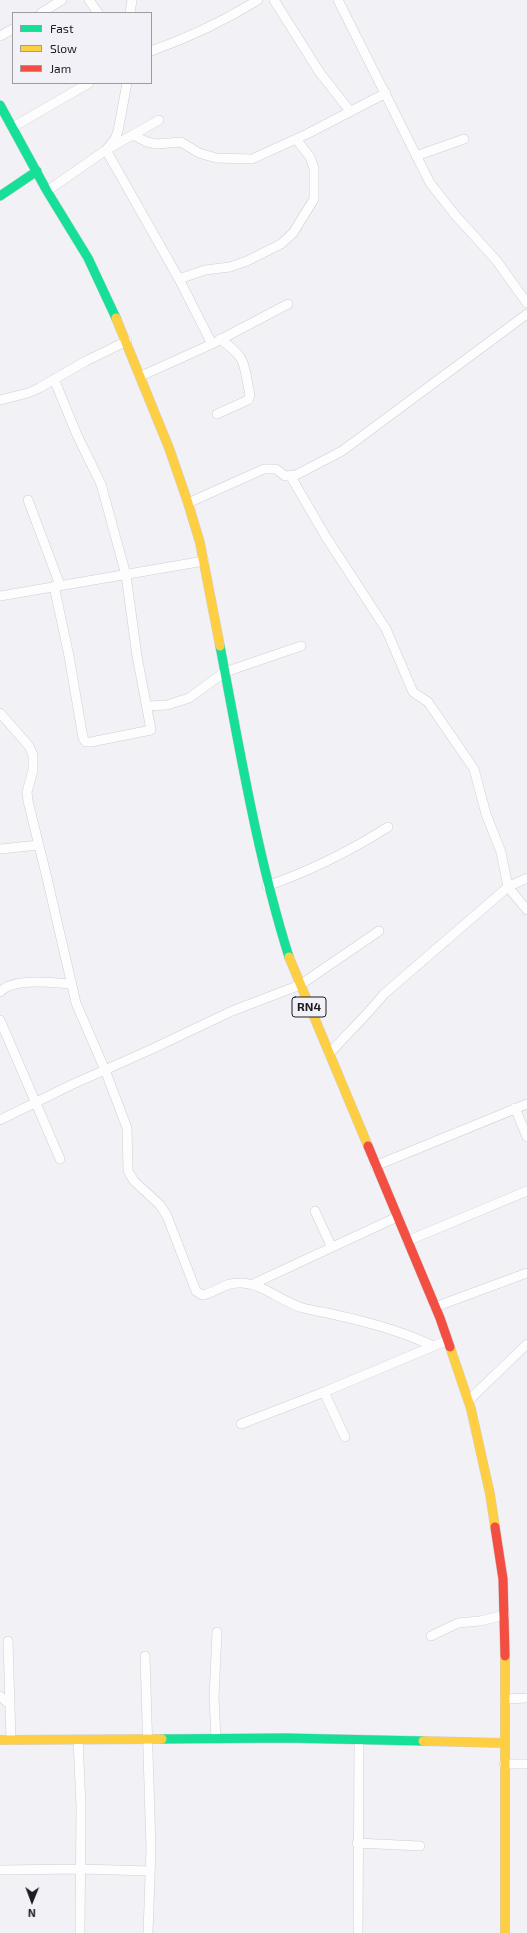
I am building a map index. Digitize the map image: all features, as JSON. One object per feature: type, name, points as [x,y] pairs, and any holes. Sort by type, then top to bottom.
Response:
[{"type":"main road","name":"RN4","points":[[0,105],[37,170],[47,191],[88,258],[127,341],[188,503],[204,561],[250,806],[267,886],[277,922],[300,985],[448,1340],[469,1400],[490,1494],[503,1579],[505,1615],[505,1933]]},
{"type":"main road","points":[[0,196],[37,170]]},
{"type":"main road","points":[[0,1740],[148,1740],[216,1738],[505,1743]]},
{"type":"street","points":[[43,12],[62,0]]},
{"type":"street","points":[[91,0],[97,12]]},
{"type":"street","points":[[130,12],[132,0]]},
{"type":"street","points":[[152,51],[175,42],[235,14],[258,0]]},
{"type":"street","points":[[274,0],[320,73],[350,111]]},
{"type":"street","points":[[338,0],[386,93],[416,156],[435,188],[456,216],[496,260],[527,303]]},
{"type":"street","points":[[0,36],[12,30]]},
{"type":"street","points":[[13,128],[87,84]]},
{"type":"street","points":[[106,150],[115,139],[118,131],[127,84]]},
{"type":"street","points":[[133,135],[147,142],[157,144],[181,142],[199,153],[216,158],[238,160],[258,157],[386,93]]},
{"type":"street","points":[[47,191],[106,150],[159,120]]},
{"type":"street","points":[[179,279],[200,271],[230,267],[247,261],[281,244],[293,233],[312,202],[314,193],[314,168],[310,157],[296,138]]},
{"type":"street","points":[[416,156],[464,139]]},
{"type":"street","points":[[106,150],[216,342],[241,356],[245,366],[250,395],[248,400],[217,414]]},
{"type":"street","points":[[141,376],[216,342],[288,304]]},
{"type":"street","points":[[188,503],[264,469],[276,468],[285,476],[291,477],[342,451],[527,314]]},
{"type":"street","points":[[0,400],[28,393],[86,361],[127,341]]},
{"type":"street","points":[[28,500],[57,585],[83,738],[86,742],[91,742],[151,730],[148,706],[137,656],[126,575],[101,484],[77,435],[54,379]]},
{"type":"street","points":[[291,477],[326,538],[386,629],[413,692],[428,702],[474,769],[486,814],[501,852],[508,887],[527,910]]},
{"type":"street","points":[[0,596],[57,585],[126,575],[204,561]]},
{"type":"street","points":[[148,706],[167,705],[189,698],[225,672],[300,646]]},
{"type":"street","points":[[0,713],[29,746],[33,755],[33,770],[27,792],[28,801],[71,984],[85,1025],[105,1070],[127,1128],[128,1171],[134,1181],[160,1205],[167,1216],[196,1291],[202,1295],[208,1294],[219,1287],[231,1283],[253,1284],[302,1308],[360,1320],[393,1330],[431,1345]]},
{"type":"street","points":[[267,886],[295,876],[358,846],[388,827]]},
{"type":"street","points":[[0,849],[39,845]]},
{"type":"street","points":[[329,1054],[348,1032],[375,1007],[384,994],[508,887],[527,878]]},
{"type":"street","points":[[0,1120],[232,1011],[300,985],[379,930]]},
{"type":"street","points":[[0,992],[4,988],[37,982],[71,984]]},
{"type":"street","points":[[0,1020],[34,1103],[60,1159]]},
{"type":"street","points":[[375,1166],[527,1104]]},
{"type":"street","points":[[515,1108],[527,1137]]},
{"type":"street","points":[[407,1241],[527,1191]]},
{"type":"street","points":[[315,1211],[331,1246]]},
{"type":"street","points":[[253,1284],[331,1246],[397,1217]]},
{"type":"street","points":[[435,1308],[527,1273]]},
{"type":"street","points":[[241,1424],[324,1392],[431,1345],[448,1340]]},
{"type":"street","points":[[469,1400],[527,1344]]},
{"type":"street","points":[[324,1392],[345,1437]]},
{"type":"street","points":[[431,1636],[458,1623],[480,1621],[505,1615]]},
{"type":"street","points":[[216,1738],[214,1697],[217,1632]]},
{"type":"street","points":[[8,1641],[11,1740]]},
{"type":"street","points":[[145,1656],[150,1871],[148,1933]]},
{"type":"street","points":[[0,1696],[9,1704]]},
{"type":"street","points":[[505,1699],[527,1698]]},
{"type":"street","points":[[78,1740],[80,1933]]},
{"type":"street","points":[[358,1933],[357,1843],[359,1740]]},
{"type":"street","points":[[504,1764],[527,1764]]},
{"type":"street","points":[[357,1843],[420,1846]]},
{"type":"street","points":[[0,1870],[80,1869],[150,1871]]},
{"type":"traffic: fast","points":[[0,105],[47,191],[88,258],[116,318]]},
{"type":"traffic: fast","points":[[0,196],[37,171]]},
{"type":"traffic: fast","points":[[220,646],[258,841],[289,957]]},
{"type":"traffic: fast","points":[[162,1739],[285,1738],[423,1741]]},
{"type":"traffic: slow","points":[[116,318],[169,448],[188,503],[200,543],[220,646]]},
{"type":"traffic: slow","points":[[289,957],[368,1146]]},
{"type":"traffic: slow","points":[[450,1347],[471,1409],[490,1494],[495,1527]]},
{"type":"traffic: slow","points":[[505,1656],[505,1933]]},
{"type":"traffic: slow","points":[[0,1740],[162,1739]]},
{"type":"traffic: slow","points":[[423,1741],[505,1743]]},
{"type":"traffic: jam","points":[[368,1146],[440,1318],[450,1347]]},
{"type":"traffic: jam","points":[[495,1527],[503,1579],[505,1656]]}]
